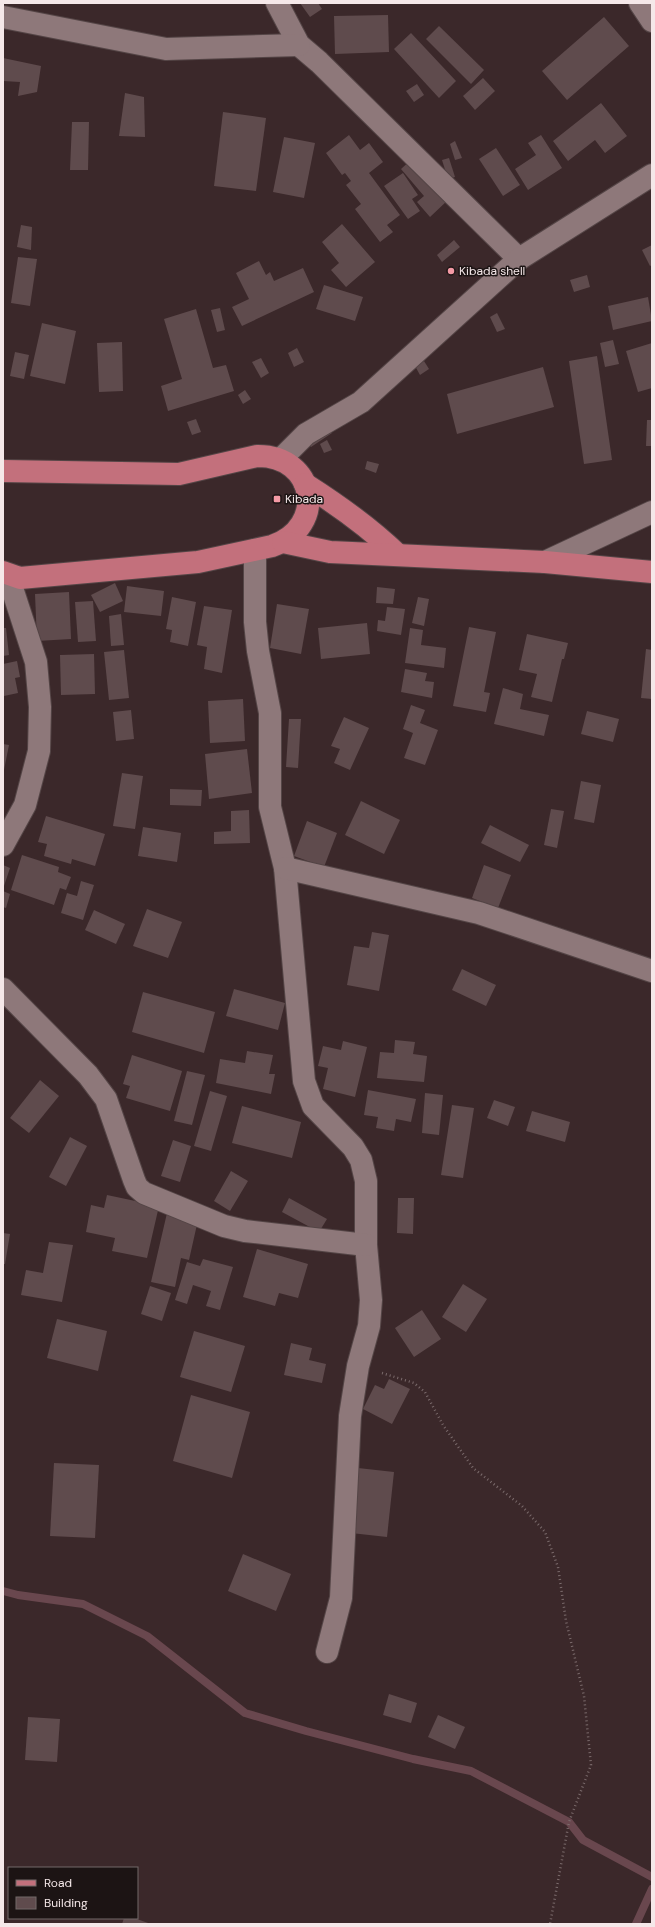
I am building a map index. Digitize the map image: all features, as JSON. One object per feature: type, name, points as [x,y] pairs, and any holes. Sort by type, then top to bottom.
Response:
[{"type":"main road","points":[[3,471],[179,474],[257,456],[269,456],[281,459],[291,465],[300,474],[308,495],[305,518],[300,528],[283,542],[254,550],[198,562],[9,577]]},
{"type":"main road","points":[[305,484],[373,530],[397,554]]},
{"type":"main road","points":[[283,542],[330,552],[545,562],[652,572]]},
{"type":"street","points":[[277,3],[299,45],[319,62],[519,259]]},
{"type":"street","points":[[640,3],[652,21]]},
{"type":"street","points":[[3,17],[166,49],[299,45]]},
{"type":"street","points":[[281,459],[306,434],[361,402],[519,259],[652,175]]},
{"type":"street","points":[[545,562],[652,512]]},
{"type":"street","points":[[254,550],[255,622],[258,651],[270,713],[270,807],[285,868],[304,1081],[313,1106],[353,1148],[361,1160],[366,1181],[366,1245],[371,1300],[368,1326],[358,1366],[350,1416],[341,1598],[327,1652]]},
{"type":"street","points":[[3,845],[25,805],[39,751],[40,707],[36,662],[9,577]]},
{"type":"street","points":[[285,868],[479,913],[652,971]]},
{"type":"street","points":[[3,989],[88,1075],[106,1099],[134,1180],[137,1187],[144,1193],[224,1226],[235,1229],[366,1245]]},
{"type":"path","points":[[358,1366],[414,1382],[425,1392],[443,1425],[473,1468],[522,1506],[545,1532],[558,1567],[566,1621],[584,1696],[591,1765],[569,1822],[550,1924]]},
{"type":"building","points":[[300,3],[318,3],[322,9],[310,17]]},
{"type":"building","points":[[388,15],[389,52],[335,54],[334,16]]},
{"type":"building","points":[[604,17],[629,46],[567,100],[542,71]]},
{"type":"building","points":[[439,26],[484,70],[471,84],[426,39]]},
{"type":"building","points":[[411,33],[456,81],[439,98],[394,49]]},
{"type":"building","points":[[3,58],[41,66],[37,92],[18,96],[20,82],[3,81]]},
{"type":"building","points":[[483,78],[495,91],[475,110],[463,96]]},
{"type":"building","points":[[417,84],[424,95],[414,102],[406,91]]},
{"type":"building","points":[[125,93],[144,97],[145,137],[119,136]]},
{"type":"building","points":[[601,103],[627,136],[605,153],[595,140],[568,161],[553,141]]},
{"type":"building","points":[[223,112],[266,118],[256,191],[214,186]]},
{"type":"building","points":[[72,122],[89,122],[88,170],[70,170]]},
{"type":"building","points":[[349,135],[360,150],[369,143],[383,162],[369,173],[400,215],[387,225],[393,232],[380,242],[355,209],[361,204],[346,185],[351,181],[345,173],[342,175],[326,153]]},
{"type":"building","points":[[541,135],[562,168],[528,190],[515,169],[536,155],[528,143]]},
{"type":"building","points":[[284,137],[315,143],[304,198],[273,192]]},
{"type":"building","points":[[455,141],[462,158],[455,160],[450,144]]},
{"type":"building","points":[[496,148],[520,185],[503,196],[479,159]]},
{"type":"building","points":[[449,158],[455,177],[448,179],[442,160]]},
{"type":"building","points":[[412,159],[448,200],[430,217],[417,202],[424,196],[401,169]]},
{"type":"building","points":[[403,173],[418,195],[412,199],[420,211],[408,219],[384,186]]},
{"type":"building","points":[[342,224],[375,262],[346,287],[331,270],[339,263],[322,242]]},
{"type":"building","points":[[21,225],[32,227],[31,250],[17,247]]},
{"type":"building","points":[[454,240],[460,247],[442,262],[437,255]]},
{"type":"building","points":[[652,245],[652,265],[650,266],[642,250]]},
{"type":"building","points":[[18,257],[37,259],[30,306],[11,303]]},
{"type":"building","points":[[259,261],[266,275],[270,272],[274,281],[303,268],[314,292],[242,326],[232,307],[249,299],[236,273]]},
{"type":"building","points":[[587,275],[590,287],[574,292],[570,280]]},
{"type":"building","points":[[324,285],[363,297],[355,321],[316,309]]},
{"type":"building","points":[[648,297],[652,321],[613,330],[608,306]]},
{"type":"building","points":[[220,308],[225,330],[217,332],[211,310]]},
{"type":"building","points":[[196,309],[213,368],[226,365],[234,391],[168,411],[161,386],[182,379],[164,319]]},
{"type":"building","points":[[497,313],[505,329],[497,332],[490,317]]},
{"type":"building","points":[[42,323],[76,331],[65,384],[30,376]]},
{"type":"building","points":[[613,340],[619,364],[605,367],[600,343]]},
{"type":"building","points":[[122,342],[123,391],[99,392],[97,343]]},
{"type":"building","points":[[652,343],[652,388],[638,392],[626,351]]},
{"type":"building","points":[[297,348],[304,362],[294,367],[288,353]]},
{"type":"building","points":[[15,352],[29,355],[24,379],[10,376]]},
{"type":"building","points":[[597,356],[612,460],[584,464],[569,361]]},
{"type":"building","points":[[261,358],[269,373],[261,378],[252,362]]},
{"type":"building","points":[[424,361],[429,369],[420,375],[415,366]]},
{"type":"building","points":[[543,367],[554,407],[457,434],[447,394]]},
{"type":"building","points":[[245,390],[251,399],[243,404],[238,395]]},
{"type":"building","points":[[196,419],[201,432],[192,435],[187,422]]},
{"type":"building","points":[[647,420],[652,420],[652,446],[646,446]]},
{"type":"building","points":[[325,423],[332,433],[311,447],[305,438]]},
{"type":"building","points":[[327,440],[332,450],[324,453],[320,444]]},
{"type":"building","points":[[367,461],[379,464],[376,473],[365,469]]},
{"type":"building","points":[[115,583],[123,601],[100,612],[91,595]]},
{"type":"building","points":[[127,586],[164,591],[161,616],[124,612]]},
{"type":"building","points":[[377,587],[395,589],[393,604],[376,603]]},
{"type":"building","points":[[69,592],[71,639],[37,641],[35,594]]},
{"type":"building","points":[[172,597],[196,602],[188,646],[170,642],[172,630],[166,629]]},
{"type":"building","points":[[418,597],[429,599],[424,626],[412,623]]},
{"type":"building","points":[[93,601],[96,641],[78,642],[75,602]]},
{"type":"building","points":[[277,604],[309,609],[301,654],[270,648]]},
{"type":"building","points":[[204,606],[232,610],[222,673],[204,669],[207,647],[197,645]]},
{"type":"building","points":[[387,607],[405,609],[401,635],[377,631],[378,620],[385,621]]},
{"type":"building","points":[[121,614],[124,645],[111,646],[109,616]]},
{"type":"building","points":[[367,623],[370,654],[321,659],[318,628]]},
{"type":"building","points":[[469,627],[496,632],[484,692],[490,693],[486,712],[453,706]]},
{"type":"building","points":[[3,628],[6,628],[9,655],[3,656]]},
{"type":"building","points":[[410,628],[423,630],[421,645],[446,648],[444,668],[405,663]]},
{"type":"building","points":[[527,634],[568,643],[564,659],[562,659],[552,702],[531,697],[537,674],[519,670]]},
{"type":"building","points":[[646,649],[652,650],[652,699],[641,698]]},
{"type":"building","points":[[124,650],[129,698],[109,700],[104,652]]},
{"type":"building","points":[[94,654],[95,694],[61,695],[60,655]]},
{"type":"building","points":[[17,661],[20,677],[15,678],[18,693],[4,696],[3,664]]},
{"type":"building","points":[[405,669],[427,673],[425,681],[434,682],[432,698],[401,692]]},
{"type":"building","points":[[503,688],[523,694],[520,709],[549,715],[544,736],[494,724]]},
{"type":"building","points":[[243,699],[245,741],[210,743],[208,701]]},
{"type":"building","points":[[411,705],[425,710],[420,723],[438,730],[425,765],[404,758],[413,733],[403,729]]},
{"type":"building","points":[[131,710],[134,739],[116,741],[113,712]]},
{"type":"building","points":[[587,711],[619,719],[613,742],[581,734]]},
{"type":"building","points":[[344,717],[369,728],[350,770],[334,763],[340,749],[331,746]]},
{"type":"building","points":[[289,719],[301,719],[298,768],[286,767]]},
{"type":"building","points":[[3,744],[9,745],[4,770],[3,770]]},
{"type":"building","points":[[247,749],[252,793],[209,799],[205,754]]},
{"type":"building","points":[[122,773],[143,776],[135,829],[113,826]]},
{"type":"building","points":[[581,781],[601,785],[594,823],[574,819]]},
{"type":"building","points":[[170,789],[202,790],[201,806],[170,805]]},
{"type":"building","points":[[361,801],[400,820],[384,854],[345,835]]},
{"type":"building","points":[[551,809],[564,811],[557,848],[544,845]]},
{"type":"building","points":[[249,810],[250,843],[214,844],[214,832],[231,831],[231,811]]},
{"type":"building","points":[[46,816],[105,834],[95,866],[72,859],[71,864],[44,856],[47,844],[38,842]]},
{"type":"building","points":[[307,821],[337,833],[324,867],[294,856]]},
{"type":"building","points":[[490,825],[529,845],[520,862],[481,843]]},
{"type":"building","points":[[143,827],[181,833],[177,862],[138,856]]},
{"type":"building","points":[[22,855],[59,867],[58,872],[71,877],[66,890],[60,888],[54,905],[11,890]]},
{"type":"building","points":[[3,865],[10,868],[3,889]]},
{"type":"building","points":[[484,865],[511,875],[498,908],[472,898]]},
{"type":"building","points":[[81,881],[94,885],[83,920],[61,913],[67,893],[77,896]]},
{"type":"building","points":[[3,891],[10,894],[6,908],[3,907]]},
{"type":"building","points":[[147,909],[182,922],[168,958],[133,946]]},
{"type":"building","points":[[94,910],[125,924],[116,944],[85,930]]},
{"type":"building","points":[[372,932],[389,935],[379,991],[347,985],[354,946],[369,948]]},
{"type":"building","points":[[462,969],[496,985],[486,1006],[452,990]]},
{"type":"building","points":[[234,989],[285,1003],[278,1030],[226,1016]]},
{"type":"building","points":[[143,992],[215,1012],[204,1053],[132,1032]]},
{"type":"building","points":[[395,1040],[415,1042],[413,1054],[427,1056],[424,1082],[377,1078],[380,1052],[394,1053]]},
{"type":"building","points":[[343,1041],[367,1047],[355,1097],[323,1089],[328,1068],[318,1066],[323,1046],[341,1050]]},
{"type":"building","points":[[247,1051],[273,1055],[269,1074],[275,1074],[271,1094],[216,1083],[220,1059],[245,1063]]},
{"type":"building","points":[[132,1055],[182,1071],[170,1111],[126,1098],[130,1086],[123,1084]]},
{"type":"building","points":[[187,1071],[205,1075],[192,1125],[174,1121]]},
{"type":"building","points":[[40,1080],[59,1096],[29,1133],[10,1118]]},
{"type":"building","points":[[368,1090],[416,1099],[411,1122],[396,1119],[394,1131],[376,1128],[378,1117],[364,1115]]},
{"type":"building","points":[[210,1091],[227,1096],[211,1151],[194,1146]]},
{"type":"building","points":[[425,1093],[443,1095],[439,1135],[422,1133]]},
{"type":"building","points":[[494,1100],[515,1107],[508,1126],[487,1118]]},
{"type":"building","points":[[452,1105],[474,1108],[463,1178],[441,1175]]},
{"type":"building","points":[[242,1106],[301,1122],[292,1158],[232,1143]]},
{"type":"building","points":[[532,1111],[570,1122],[565,1142],[526,1131]]},
{"type":"building","points":[[70,1137],[87,1146],[66,1186],[49,1177]]},
{"type":"building","points":[[173,1140],[191,1146],[180,1182],[161,1176]]},
{"type":"building","points":[[231,1171],[248,1181],[230,1211],[214,1201]]},
{"type":"building","points":[[107,1195],[159,1206],[147,1258],[112,1251],[115,1238],[86,1232],[91,1205],[104,1208]]},
{"type":"building","points":[[289,1198],[327,1219],[319,1232],[282,1212]]},
{"type":"building","points":[[398,1198],[414,1198],[413,1234],[397,1233]]},
{"type":"building","points":[[167,1213],[198,1220],[189,1260],[181,1258],[175,1287],[151,1282]]},
{"type":"building","points":[[3,1233],[10,1234],[5,1264],[3,1264]]},
{"type":"building","points":[[49,1242],[73,1245],[62,1302],[21,1295],[26,1270],[43,1273]]},
{"type":"building","points":[[257,1249],[308,1264],[298,1298],[279,1293],[275,1306],[243,1297]]},
{"type":"building","points":[[203,1259],[233,1267],[220,1310],[206,1306],[211,1291],[193,1285],[187,1304],[175,1300],[187,1262],[200,1266]]},
{"type":"building","points":[[463,1284],[487,1299],[466,1332],[442,1317]]},
{"type":"building","points":[[150,1286],[171,1293],[162,1321],[141,1314]]},
{"type":"building","points":[[422,1310],[441,1339],[414,1357],[395,1328]]},
{"type":"building","points":[[57,1319],[107,1331],[98,1371],[47,1358]]},
{"type":"building","points":[[194,1331],[245,1346],[231,1392],[180,1377]]},
{"type":"building","points":[[291,1343],[312,1348],[309,1360],[326,1364],[322,1383],[284,1375]]},
{"type":"building","points":[[389,1379],[410,1389],[392,1424],[363,1409],[375,1385],[384,1389]]},
{"type":"building","points":[[191,1395],[250,1412],[232,1478],[173,1461]]},
{"type":"building","points":[[54,1463],[99,1465],[95,1538],[50,1536]]},
{"type":"building","points":[[358,1468],[394,1472],[387,1537],[351,1533]]},
{"type":"building","points":[[243,1554],[291,1574],[276,1611],[228,1591]]},
{"type":"building","points":[[389,1694],[417,1703],[411,1723],[383,1715]]},
{"type":"building","points":[[438,1715],[465,1727],[455,1749],[428,1737]]},
{"type":"building","points":[[28,1717],[60,1719],[57,1762],[25,1760]]},
{"type":"building","points":[[124,1919],[137,1919],[151,1924],[122,1924]]},
{"type":"waterway","points":[[3,1591],[18,1595],[83,1604],[147,1636],[245,1713],[306,1731],[413,1759],[471,1771],[569,1822],[583,1840],[652,1877]]},
{"type":"waterway","points":[[636,1924],[652,1889]]},
{"type":"place","name":"Kibada shell","points":[[451,271]]},
{"type":"place","name":"Kibada","points":[[277,499]]}]
